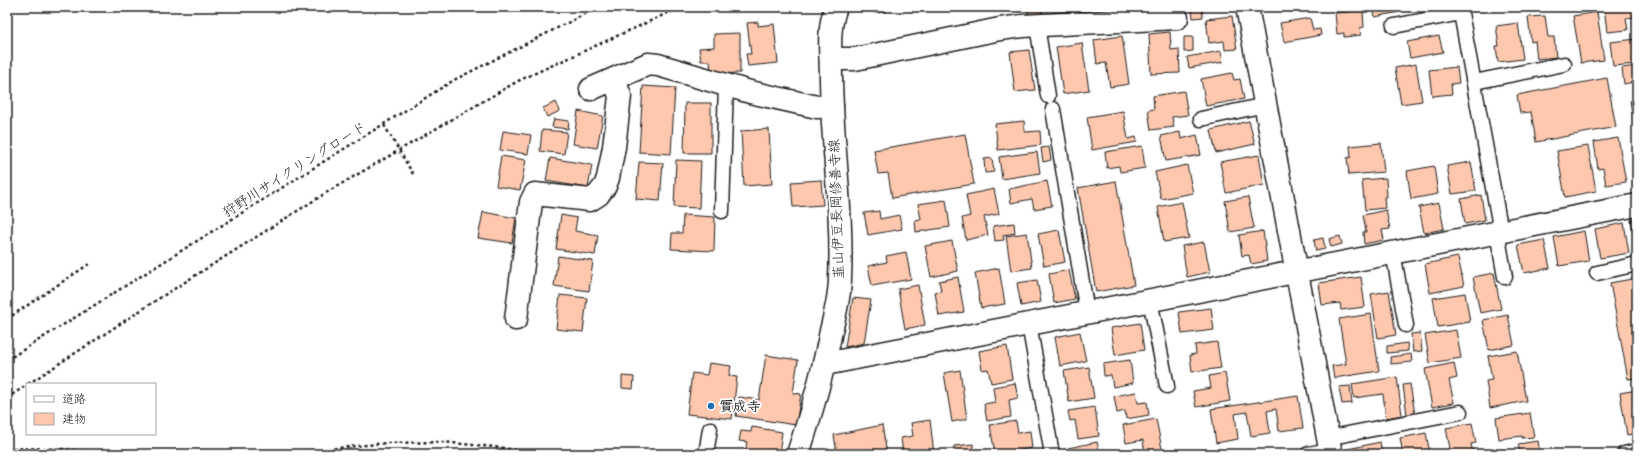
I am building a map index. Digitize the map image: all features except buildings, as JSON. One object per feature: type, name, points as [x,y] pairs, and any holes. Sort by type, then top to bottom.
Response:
[{"type":"street","name":"韮山伊豆長岡修善寺線","points":[[798,454],[825,364],[835,317],[840,279],[839,225],[832,106],[830,35],[832,16],[836,7]]},
{"type":"street","points":[[1247,7],[1329,447]]},
{"type":"street","points":[[831,59],[855,59],[1000,29],[1037,25],[1177,18]]},
{"type":"street","points":[[590,89],[648,64],[658,65],[726,85],[817,107],[832,106]]},
{"type":"street","points":[[516,319],[532,202],[535,194],[590,200],[598,195],[605,186],[614,147],[620,96],[614,79]]},
{"type":"street","points":[[825,364],[1637,205]]},
{"type":"lane","points":[[1394,26],[1461,13],[1474,82],[1505,277]]},
{"type":"lane","points":[[1037,25],[1087,312]]},
{"type":"lane","points":[[1474,82],[1564,64]]},
{"type":"lane","points":[[722,211],[726,85]]},
{"type":"lane","points":[[1201,119],[1265,105]]},
{"type":"lane","points":[[1393,252],[1406,325]]},
{"type":"lane","points":[[1597,273],[1637,264]]},
{"type":"lane","points":[[1150,300],[1167,386]]},
{"type":"lane","points":[[1029,324],[1052,454]]},
{"type":"lane","points":[[1308,454],[1460,412]]},
{"type":"lane","points":[[706,454],[710,429]]},
{"type":"lane","points":[[1624,454],[1637,451]]},
{"type":"path","name":"狩野川サイクリングロード","points":[[7,360],[454,80],[599,7]]},
{"type":"path","points":[[30,383],[329,191],[518,81],[670,12],[687,7]]},
{"type":"path","points":[[384,125],[413,174]]},
{"type":"path","points":[[7,319],[89,264]]},
{"type":"path","points":[[7,398],[26,385]]},
{"type":"path","points":[[280,454],[386,443],[442,442],[504,448],[534,454]]},
{"type":"path","points":[[7,448],[61,449],[118,454]]},
{"type":"place","name":"實成寺","points":[[711,406]]}]
